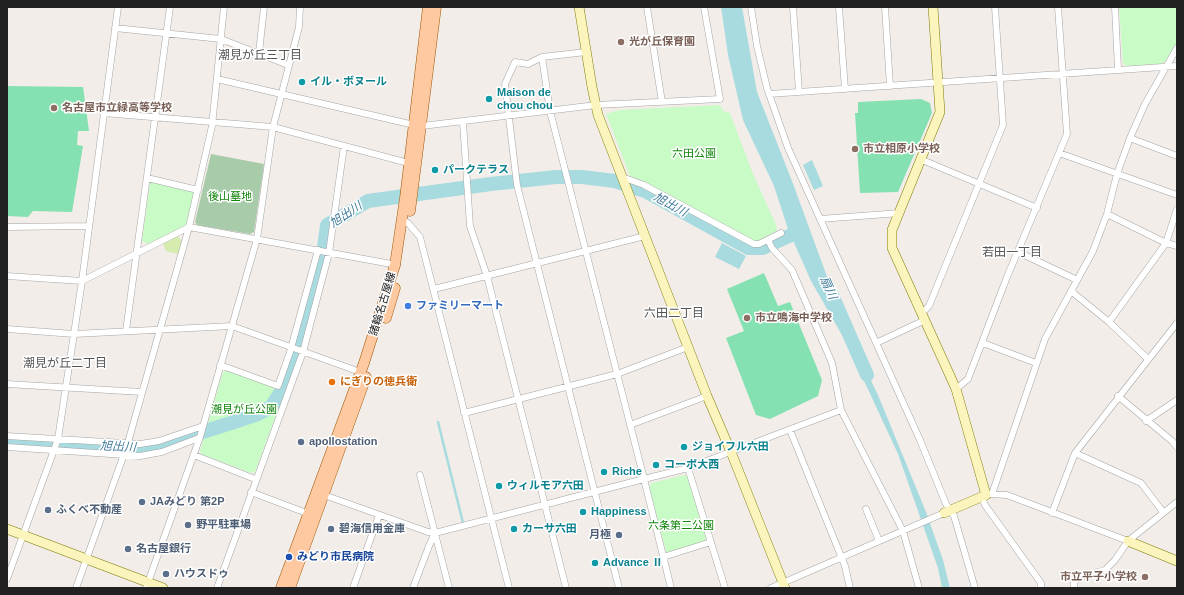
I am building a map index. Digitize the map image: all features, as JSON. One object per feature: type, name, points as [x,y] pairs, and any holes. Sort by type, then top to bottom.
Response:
[{"type":"main road","name":"諸輪名古屋線","points":[[418,125],[428,7]]},
{"type":"main road","name":"諸輪名古屋線","points":[[281,588],[391,303],[405,221],[436,7]]},
{"type":"main road","name":"諸輪名古屋線","points":[[290,588],[324,495],[364,373]]},
{"type":"street","points":[[7,579],[56,445],[82,281],[118,7]]},
{"type":"street","points":[[126,331],[138,252],[170,7]]},
{"type":"street","points":[[76,588],[126,449],[189,227],[213,121],[224,7]]},
{"type":"street","points":[[259,53],[264,7]]},
{"type":"street","points":[[147,585],[194,455],[256,239],[273,127],[299,27],[300,7]]},
{"type":"street","points":[[579,7],[596,105],[624,182],[707,396],[731,452],[784,586]]},
{"type":"street","points":[[648,7],[662,102]]},
{"type":"street","points":[[217,79],[418,125],[463,122],[596,105],[720,99],[704,7]]},
{"type":"street","points":[[751,7],[760,58],[769,94],[788,148],[876,343],[947,512],[954,516],[975,588]]},
{"type":"street","points":[[793,7],[799,92]]},
{"type":"street","points":[[839,7],[845,89]]},
{"type":"street","points":[[885,7],[890,86]]},
{"type":"street","points":[[933,7],[940,112],[892,230],[892,248],[956,389],[987,495]]},
{"type":"street","points":[[876,343],[924,316],[1003,125],[996,7]]},
{"type":"street","points":[[956,389],[968,379],[1018,252],[1067,134],[1058,7]]},
{"type":"street","points":[[1115,7],[1118,69]]},
{"type":"street","points":[[115,28],[221,39],[288,65]]},
{"type":"street","points":[[1041,588],[1041,582],[985,505],[987,495],[1045,339],[1093,251],[1107,214],[1117,174],[1130,138],[1145,104],[1177,48]]},
{"type":"street","points":[[586,52],[542,58],[528,64],[515,62],[505,84],[510,116],[516,182],[618,588]]},
{"type":"street","points":[[542,58],[550,111],[566,177],[671,588]]},
{"type":"street","points":[[769,94],[1177,66]]},
{"type":"street","points":[[104,113],[156,116],[273,127],[413,164]]},
{"type":"street","points":[[463,122],[470,226],[487,276],[566,588]]},
{"type":"street","points":[[1130,138],[1177,156]]},
{"type":"street","points":[[217,588],[251,492],[296,349],[323,252],[334,221],[344,146]]},
{"type":"street","points":[[1059,153],[1177,194]]},
{"type":"street","points":[[920,159],[1037,208]]},
{"type":"street","points":[[148,178],[198,190]]},
{"type":"street","points":[[624,182],[644,185],[748,241],[758,244],[770,243],[781,233]]},
{"type":"street","points":[[1109,322],[1166,242],[1177,209]]},
{"type":"street","points":[[820,218],[900,213]]},
{"type":"street","points":[[1107,214],[1177,246]]},
{"type":"street","points":[[405,221],[420,237],[509,588]]},
{"type":"street","points":[[7,227],[89,226]]},
{"type":"street","points":[[7,276],[82,281],[189,227],[397,265]]},
{"type":"street","points":[[434,289],[645,236]]},
{"type":"street","points":[[770,243],[792,270],[832,363],[841,410],[903,531],[919,588]]},
{"type":"street","points":[[220,365],[278,386],[296,349],[323,252]]},
{"type":"street","points":[[1018,252],[1077,280]]},
{"type":"street","points":[[1071,291],[1109,322],[1148,360]]},
{"type":"street","points":[[1052,513],[1075,453],[1118,396],[1177,323]]},
{"type":"street","points":[[7,329],[74,334],[232,326],[364,373]]},
{"type":"street","points":[[983,343],[1036,363]]},
{"type":"street","points":[[464,413],[617,374],[688,347]]},
{"type":"street","points":[[7,384],[142,392]]},
{"type":"street","points":[[630,426],[707,396]]},
{"type":"street","points":[[1118,396],[1146,421],[1172,441],[1177,447]]},
{"type":"street","points":[[1146,421],[1177,400]]},
{"type":"street","points":[[324,495],[435,533],[688,468],[841,410]]},
{"type":"street","points":[[7,447],[56,445],[126,449],[202,428]]},
{"type":"street","points":[[790,430],[841,558],[850,588]]},
{"type":"street","points":[[7,436],[56,445],[126,449],[140,456],[162,452],[199,437]]},
{"type":"street","points":[[1075,453],[1141,483],[1163,512]]},
{"type":"street","points":[[194,455],[255,479]]},
{"type":"street","points":[[688,468],[725,588]]},
{"type":"street","points":[[420,475],[449,588]]},
{"type":"street","points":[[251,492],[309,514]]},
{"type":"street","points":[[772,588],[784,586],[841,558],[987,495],[1008,495],[1177,561]]},
{"type":"street","points":[[1074,588],[1074,582],[1082,577],[1104,570],[1115,560],[1128,541],[1177,502]]},
{"type":"street","points":[[866,510],[879,541]]},
{"type":"street","points":[[353,588],[379,515]]},
{"type":"street","points":[[7,529],[147,585],[163,588]]},
{"type":"street","points":[[414,588],[435,533]]},
{"type":"street","points":[[663,557],[711,542]]},
{"type":"green space","points":[[1119,7],[1177,7],[1177,45],[1168,60],[1160,64],[1126,66],[1123,63]]},
{"type":"green space","points":[[7,86],[83,87],[89,131],[78,131],[77,145],[83,146],[72,212],[33,211],[28,217],[7,216]]},
{"type":"green space","points":[[921,99],[930,103],[932,113],[898,192],[860,193],[855,113],[858,113],[858,102]]},
{"type":"green space","name":"六田公園","points":[[720,105],[723,111],[730,113],[753,174],[777,227],[776,233],[758,241],[753,241],[650,185],[630,176],[606,114],[619,110]]},
{"type":"green space","name":"後山墓地","points":[[211,154],[264,164],[254,232],[250,234],[197,225],[195,222]]},
{"type":"green space","points":[[153,181],[191,190],[194,193],[187,223],[184,226],[148,244],[142,241],[150,183]]},
{"type":"green space","points":[[177,236],[182,241],[178,254],[166,251],[163,243]]},
{"type":"green space","points":[[764,273],[778,306],[790,302],[822,380],[818,396],[770,419],[756,415],[726,338],[744,331],[727,289]]},
{"type":"green space","name":"潮見が丘公園","points":[[227,370],[285,391],[255,472],[251,473],[201,454],[200,451],[223,372]]},
{"type":"green space","name":"六条第二公園","points":[[684,475],[687,476],[706,538],[704,542],[669,553],[666,551],[649,486],[652,483]]},
{"type":"water","name":"扇川","points":[[721,7],[742,7],[757,92],[792,181],[848,334],[878,395],[926,512],[943,560],[950,588],[942,588],[938,568],[898,454],[846,342],[811,281],[788,229],[774,186],[743,120],[728,55]]},
{"type":"water","points":[[812,160],[823,186],[814,190],[803,165]]},
{"type":"water","points":[[722,243],[746,256],[739,269],[715,257]]},
{"type":"waterway","name":"旭出川","points":[[7,441],[132,450],[149,449],[258,414],[271,407],[282,390],[295,355],[323,256],[327,225],[368,201],[491,184],[556,177],[582,177],[615,181],[645,191],[748,248],[763,248],[802,230]]},
{"type":"waterway","name":"扇川","points":[[832,295],[867,375]]},
{"type":"waterway","points":[[438,422],[463,523]]},
{"type":"place","name":"光が丘保育園","points":[[621,42]]},
{"type":"place","name":"イル・ボヌール","points":[[302,82]]},
{"type":"place","name":"Maison de chou chou","points":[[489,99]]},
{"type":"place","name":"名古屋市立緑高等学校","points":[[54,108]]},
{"type":"place","name":"市立相原小学校","points":[[855,149]]},
{"type":"place","name":"パークテラス","points":[[435,170]]},
{"type":"place","name":"ファミリーマート","points":[[408,306]]},
{"type":"place","name":"市立鳴海中学校","points":[[747,318]]},
{"type":"place","name":"にぎりの徳兵衛","points":[[332,382]]},
{"type":"place","name":"apollostation","points":[[301,442]]},
{"type":"place","name":"ジョイフル六田","points":[[684,447]]},
{"type":"place","name":"コーポ大西","points":[[656,465]]},
{"type":"place","name":"Riche","points":[[604,472]]},
{"type":"place","name":"ウィルモア六田","points":[[499,486]]},
{"type":"place","name":"JAみどり 第2P","points":[[142,502]]},
{"type":"place","name":"ふくべ不動産","points":[[48,510]]},
{"type":"place","name":"Happiness","points":[[583,512]]},
{"type":"place","name":"野平駐車場","points":[[188,525]]},
{"type":"place","name":"碧海信用金庫","points":[[331,529]]},
{"type":"place","name":"カーサ六田","points":[[514,529]]},
{"type":"place","name":"月極","points":[[619,535]]},
{"type":"place","name":"名古屋銀行","points":[[128,549]]},
{"type":"place","name":"みどり市民病院","points":[[289,557]]},
{"type":"place","name":"Advance Ⅱ","points":[[595,563]]},
{"type":"place","name":"ハウスドゥ","points":[[166,574]]},
{"type":"place","name":"市立平子小学校","points":[[1145,577]]},
{"type":"district","name":"潮見が丘三丁目","points":[[260,56]]},
{"type":"district","name":"若田一丁目","points":[[1012,253]]},
{"type":"district","name":"六田二丁目","points":[[674,314]]},
{"type":"district","name":"潮見が丘二丁目","points":[[65,364]]}]
